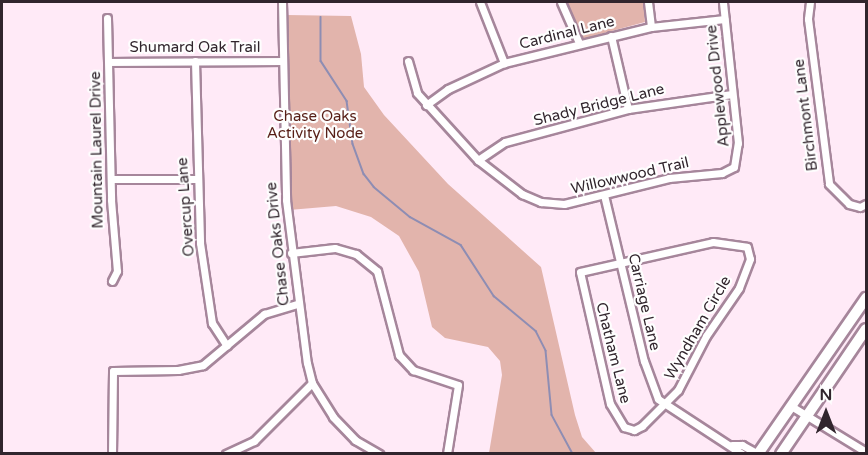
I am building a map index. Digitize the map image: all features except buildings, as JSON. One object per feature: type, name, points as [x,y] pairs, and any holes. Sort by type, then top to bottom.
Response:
[{"type":"main road","points":[[758,453],[867,298]]},
{"type":"main road","points":[[781,453],[867,328],[853,318]]},
{"type":"street","name":"Chase Oaks Drive","points":[[282,2],[283,150],[291,253],[297,304],[312,383],[333,417],[363,446],[379,453]]},
{"type":"street","points":[[480,2],[504,63]]},
{"type":"street","points":[[561,2],[579,43]]},
{"type":"street","points":[[648,2],[651,27]]},
{"type":"street","name":"Applewood Drive","points":[[723,2],[738,154],[734,167]]},
{"type":"street","name":"Birchmont Lane","points":[[810,2],[808,18],[828,184],[837,196],[863,206]]},
{"type":"street","name":"Mountain Laurel Drive","points":[[107,18],[111,179],[117,271],[112,281]]},
{"type":"street","name":"Cardinal Lane","points":[[426,105],[448,89],[504,63],[651,27],[725,19]]},
{"type":"street","points":[[611,36],[628,109]]},
{"type":"street","name":"Overcup Lane","points":[[195,61],[196,179],[210,314],[227,346]]},
{"type":"street","name":"Shumard Oak Trail","points":[[109,62],[282,61]]},
{"type":"street","points":[[408,61],[417,93],[478,160]]},
{"type":"street","name":"Shady Bridge Lane","points":[[478,160],[505,142],[628,109],[732,94]]},
{"type":"street","name":"Willowwood Trail","points":[[478,160],[532,198],[564,204],[669,178],[722,173],[734,167]]},
{"type":"street","points":[[111,179],[196,179]]},
{"type":"street","name":"Carriage Lane","points":[[604,195],[644,361],[654,390],[665,405],[742,453]]},
{"type":"street","name":"Wyndham Circle","points":[[620,262],[713,242],[741,244],[749,253],[739,288],[706,336],[686,380],[665,405]]},
{"type":"street","points":[[291,253],[335,248],[362,258],[381,279],[391,334],[399,355],[413,370],[458,385],[447,453]]},
{"type":"street","name":"Chatham Lane","points":[[620,262],[580,272],[610,404],[624,427],[634,430],[665,405]]},
{"type":"street","points":[[112,453],[113,371],[193,368],[213,359],[264,314],[297,304]]},
{"type":"street","points":[[226,453],[254,441],[312,383]]},
{"type":"street","points":[[791,406],[867,452]]},
{"type":"street","name":"Carriage Lane","points":[[732,445],[742,445],[758,453]]},
{"type":"street","points":[[358,453],[363,446]]},
{"type":"green space","points":[[566,2],[643,2],[645,22],[582,39]]},
{"type":"green space","name":"Chase Oaks Activity Node","points":[[287,15],[351,16],[361,54],[364,87],[384,115],[448,184],[541,267],[575,415],[582,437],[596,453],[489,453],[502,375],[500,361],[488,347],[445,338],[432,327],[419,272],[399,236],[371,217],[336,206],[289,210]]},
{"type":"waterway","points":[[321,17],[321,61],[347,101],[353,144],[364,174],[374,187],[410,217],[461,245],[494,296],[536,331],[546,351],[552,415],[573,454]]}]
